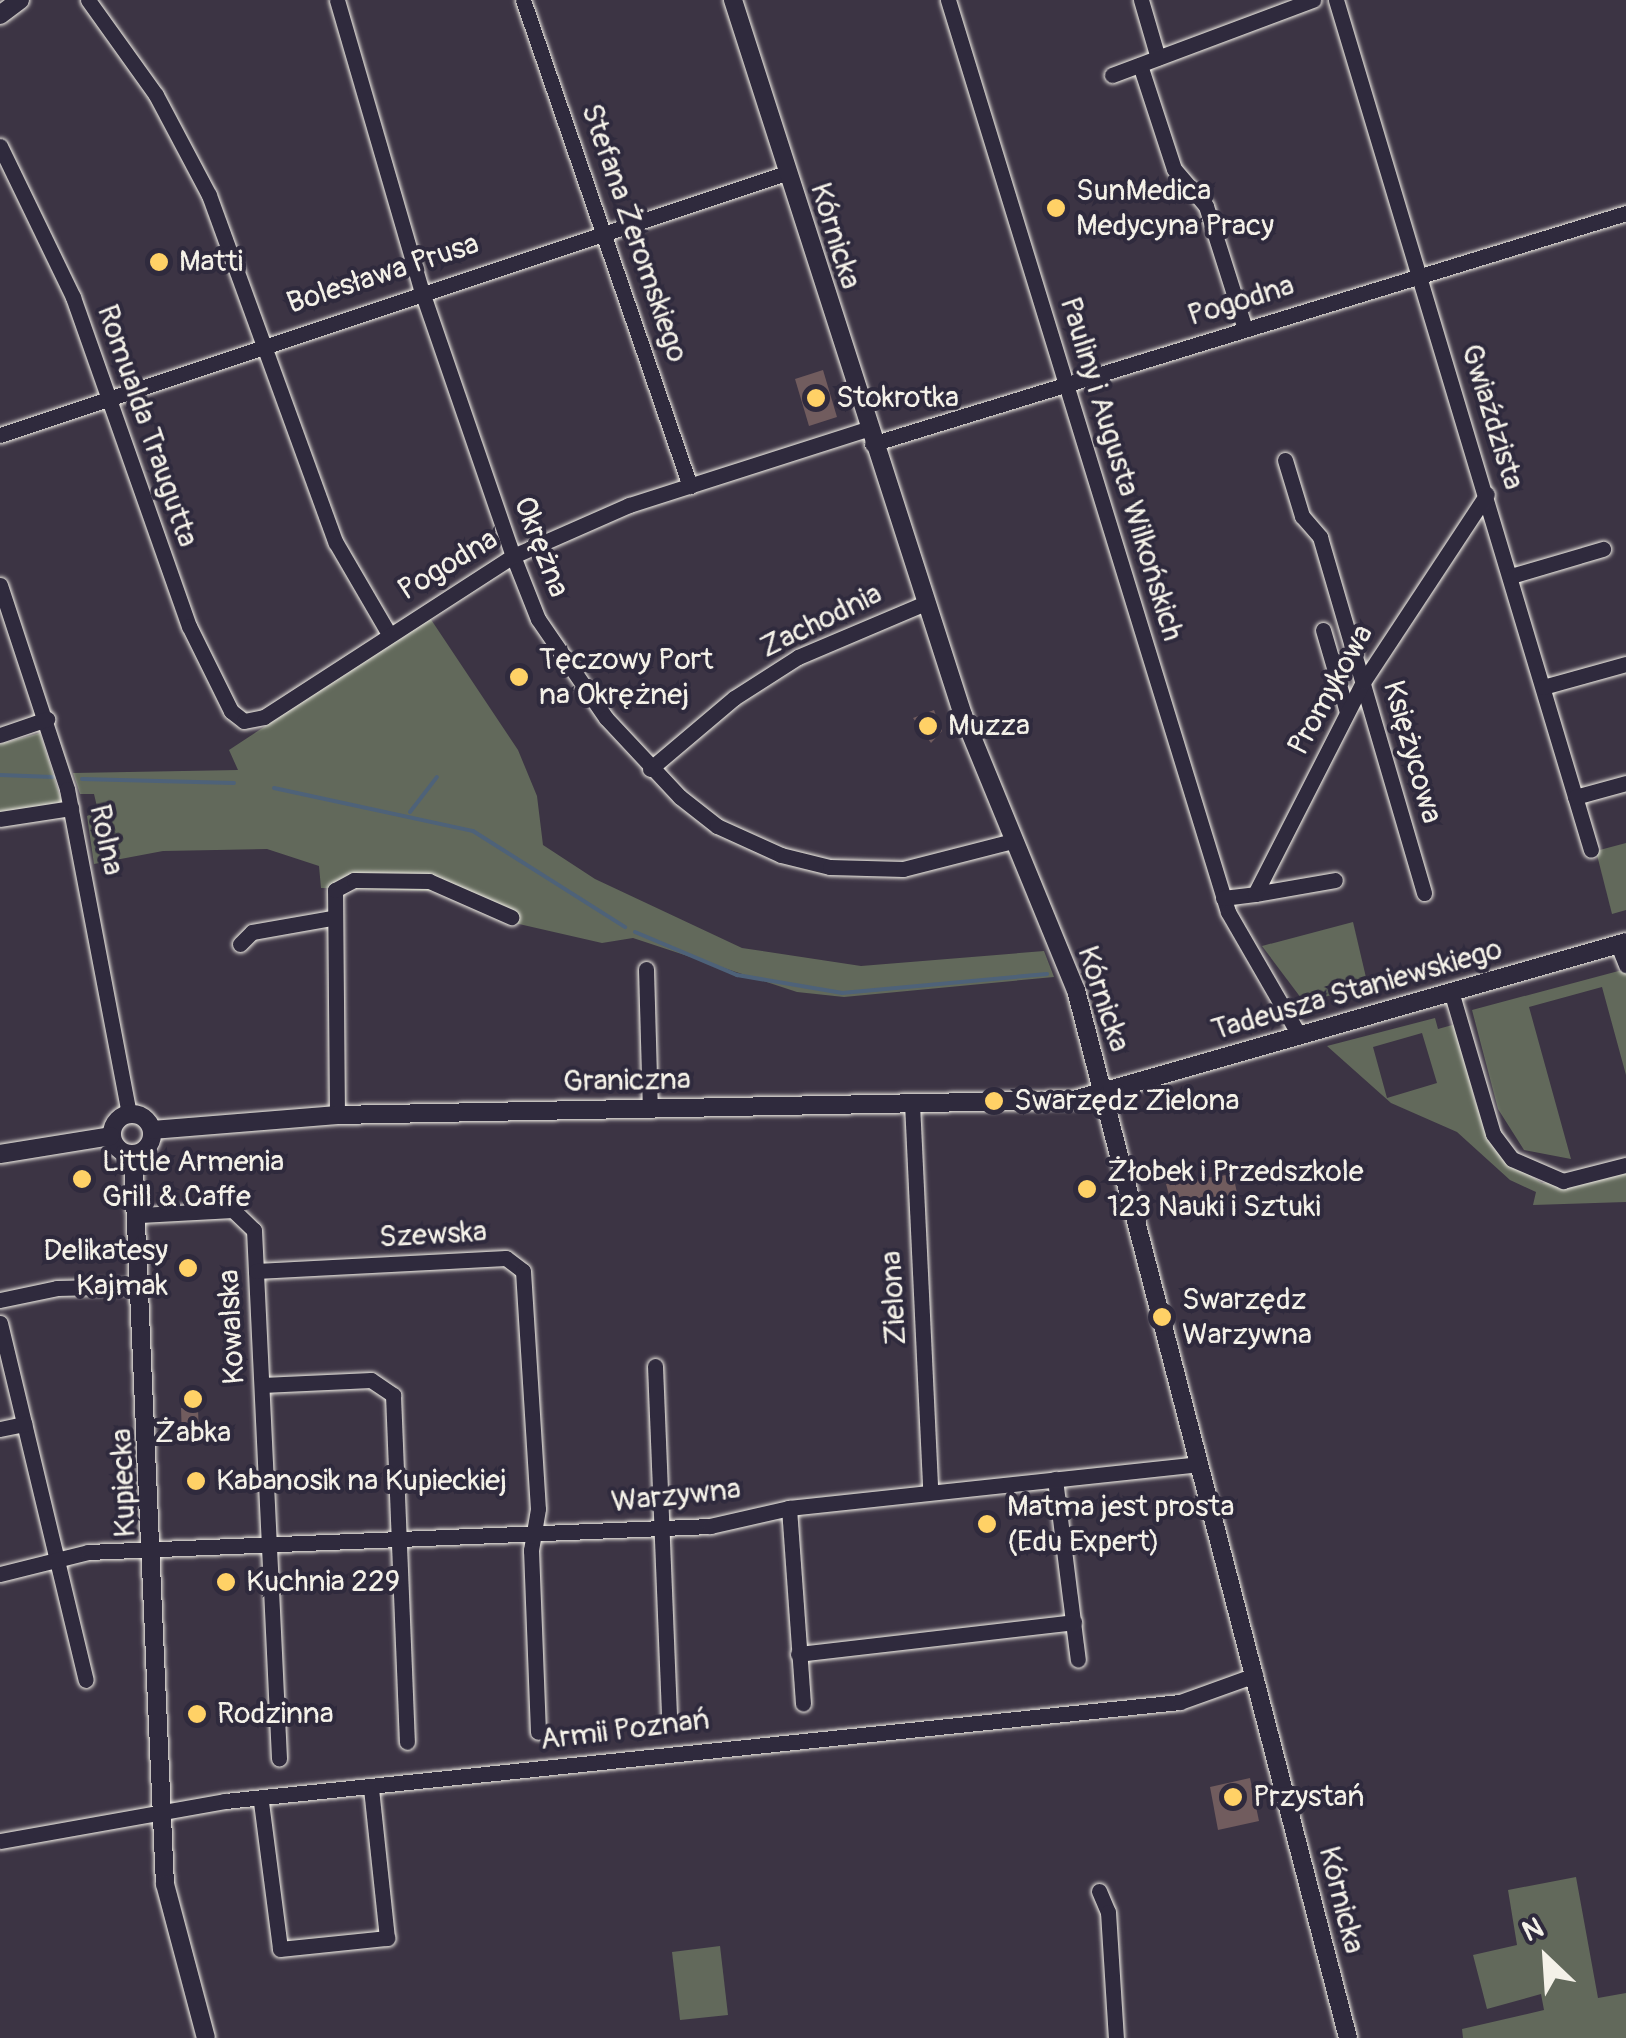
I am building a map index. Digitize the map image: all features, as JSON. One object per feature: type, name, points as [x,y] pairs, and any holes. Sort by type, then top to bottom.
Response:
[{"type":"street","points":[[0,15],[20,0]]},
{"type":"street","points":[[88,0],[189,154],[264,343],[336,543],[389,634]]},
{"type":"street","name":"Okrężna","points":[[336,0],[421,289],[513,556],[568,665],[650,769],[717,826],[802,862],[904,869],[1010,842]]},
{"type":"street","name":"Stefana Żeromskiego","points":[[524,0],[608,229],[690,486]]},
{"type":"street","name":"Kórnicka","points":[[732,0],[925,603],[1010,842],[1072,978],[1348,2038]]},
{"type":"street","name":"Pauliny i Augusta Wilkońskich","points":[[948,0],[1223,898],[1246,952],[1299,1034]]},
{"type":"street","points":[[1141,0],[1158,58]]},
{"type":"street","points":[[1112,74],[1313,0]]},
{"type":"street","name":"Gwiaździsta","points":[[1336,0],[1487,494],[1590,850]]},
{"type":"street","points":[[1140,64],[1174,169],[1206,206],[1245,329]]},
{"type":"street","name":"Romualda Traugutta","points":[[0,146],[61,268],[189,626],[231,712],[244,721]]},
{"type":"street","name":"Bolesława Prusa","points":[[0,435],[421,289],[786,172]]},
{"type":"street","name":"Pogodna","points":[[244,721],[264,717],[513,556],[690,486],[1066,384],[1626,213]]},
{"type":"street","name":"Księżycowa","points":[[1285,460],[1302,516],[1320,537],[1424,894]]},
{"type":"street","name":"Promykowa","points":[[1255,894],[1363,682],[1487,494]]},
{"type":"street","points":[[1511,576],[1603,549]]},
{"type":"street","name":"Rolna","points":[[0,585],[46,719],[71,808],[129,1114]]},
{"type":"street","name":"Zachodnia","points":[[650,769],[714,713],[798,657],[925,603]]},
{"type":"street","name":"Księżycowa","points":[[1323,630],[1347,712]]},
{"type":"street","points":[[1543,687],[1626,664]]},
{"type":"street","points":[[0,735],[46,719]]},
{"type":"street","points":[[1575,797],[1626,783]]},
{"type":"street","points":[[0,820],[71,808]]},
{"type":"street","points":[[337,1116],[331,918],[338,886],[380,880],[429,880],[512,917]]},
{"type":"street","points":[[1223,898],[1336,880]]},
{"type":"street","points":[[240,944],[252,932],[331,918]]},
{"type":"street","points":[[1622,943],[1626,966]]},
{"type":"street","name":"Tadeusza Staniewskiego","points":[[1103,1092],[1622,943]]},
{"type":"street","points":[[646,969],[650,1108]]},
{"type":"street","points":[[1450,991],[1493,1134],[1512,1159],[1563,1181],[1626,1165]]},
{"type":"street","name":"Graniczna","points":[[152,1130],[337,1116],[1074,1100],[1103,1092]]},
{"type":"street","name":"Zielona","points":[[912,1103],[930,1491]]},
{"type":"street","points":[[0,1154],[111,1136],[129,1114],[152,1130],[147,1148],[133,1154],[111,1136]]},
{"type":"street","name":"Kupiecka","points":[[133,1154],[145,1286],[161,1810],[173,1936],[206,2038]]},
{"type":"street","name":"Kowalska","points":[[140,1215],[243,1212],[254,1230],[279,1758]]},
{"type":"street","name":"Szewska","points":[[256,1272],[506,1258],[518,1265],[527,1282],[534,1534]]},
{"type":"street","points":[[0,1300],[57,1288],[145,1286]]},
{"type":"street","points":[[0,1322],[86,1680]]},
{"type":"street","points":[[654,1366],[670,1719]]},
{"type":"street","points":[[262,1385],[386,1385],[394,1402],[407,1742]]},
{"type":"street","points":[[0,1429],[24,1424]]},
{"type":"street","name":"Warzywna","points":[[0,1574],[57,1557],[154,1549],[661,1530],[788,1508],[1200,1464]]},
{"type":"street","points":[[1056,1478],[1078,1660]]},
{"type":"street","points":[[788,1508],[803,1703]]},
{"type":"street","points":[[534,1534],[538,1732]]},
{"type":"street","points":[[798,1654],[1074,1622]]},
{"type":"street","name":"Armii Poznań","points":[[0,1841],[161,1810],[1180,1702],[1254,1675]]},
{"type":"street","points":[[261,1802],[280,1949],[387,1938],[371,1788]]},
{"type":"street","points":[[1099,1891],[1108,1912],[1116,2038]]},
{"type":"green space","points":[[430,618],[518,750],[537,796],[543,845],[595,879],[742,948],[861,966],[1044,951],[1054,977],[844,997],[797,992],[633,938],[602,943],[502,920],[437,891],[321,888],[319,866],[267,849],[163,851],[94,864],[87,816],[98,811],[94,794],[80,794],[73,773],[238,770],[229,750]]},
{"type":"green space","points":[[40,733],[62,802],[0,813],[0,744]]},
{"type":"green space","points":[[1626,843],[1626,910],[1612,914],[1596,851]]},
{"type":"green space","points":[[1353,922],[1368,986],[1304,1002],[1262,946]]},
{"type":"green space","points":[[1626,969],[1626,1075],[1602,987],[1529,1007],[1571,1159],[1524,1150],[1498,1109],[1472,1010]]},
{"type":"green space","points":[[1435,1018],[1438,1029],[1456,1024],[1475,1101],[1501,1156],[1542,1183],[1626,1170],[1626,1202],[1533,1205],[1536,1192],[1510,1180],[1457,1132],[1391,1103],[1327,1046]],"holes":[[[1422,1033],[1437,1083],[1387,1098],[1373,1047]]]},
{"type":"green space","points":[[1576,1877],[1598,1998],[1626,1993],[1626,2038],[1463,2038],[1462,2029],[1544,2010],[1541,1994],[1487,2009],[1473,1955],[1517,1945],[1508,1890]]},
{"type":"green space","points":[[720,1946],[728,2015],[680,2020],[672,1952]]},
{"type":"building","name":"Stokrotka","points":[[823,370],[837,417],[809,426],[795,379]]},
{"type":"building","name":"Muzza","points":[[934,710],[942,731],[931,743],[913,718]]},
{"type":"building","points":[[1233,1174],[1237,1193],[1173,1210],[1166,1184]]},
{"type":"building","points":[[181,1408],[198,1408],[199,1439],[182,1440]]},
{"type":"building","name":"Przystań","points":[[1250,1778],[1259,1821],[1218,1830],[1210,1787]]},
{"type":"waterway","points":[[0,775],[53,777]]},
{"type":"waterway","points":[[410,812],[437,777]]},
{"type":"waterway","points":[[82,779],[234,783]]},
{"type":"waterway","points":[[274,788],[473,831],[625,927]]},
{"type":"waterway","points":[[635,932],[737,975],[842,993],[1047,974]]},
{"type":"place","name":"SunMedica Medycyna Pracy","points":[[1056,208]]},
{"type":"place","name":"Matti","points":[[159,262]]},
{"type":"place","name":"Stokrotka","points":[[816,398]]},
{"type":"place","name":"Tęczowy Port na Okrężnej","points":[[519,677]]},
{"type":"place","name":"Muzza","points":[[928,726]]},
{"type":"place","name":"Swarzędz Zielona","points":[[994,1101]]},
{"type":"place","name":"Little Armenia Grill & Caffe","points":[[82,1179]]},
{"type":"place","name":"Żłobek i Przedszkole 123 Nauki i Sztuki","points":[[1087,1189]]},
{"type":"place","name":"Delikatesy Kajmak","points":[[188,1268]]},
{"type":"place","name":"Swarzędz Warzywna","points":[[1162,1317]]},
{"type":"place","name":"Żabka","points":[[193,1399]]},
{"type":"place","name":"Kabanosik na Kupieckiej","points":[[196,1481]]},
{"type":"place","name":"Matma jest prosta (Edu Expert)","points":[[987,1524]]},
{"type":"place","name":"Kuchnia 229","points":[[226,1582]]},
{"type":"place","name":"Rodzinna","points":[[197,1714]]},
{"type":"place","name":"Przystań","points":[[1233,1797]]}]
